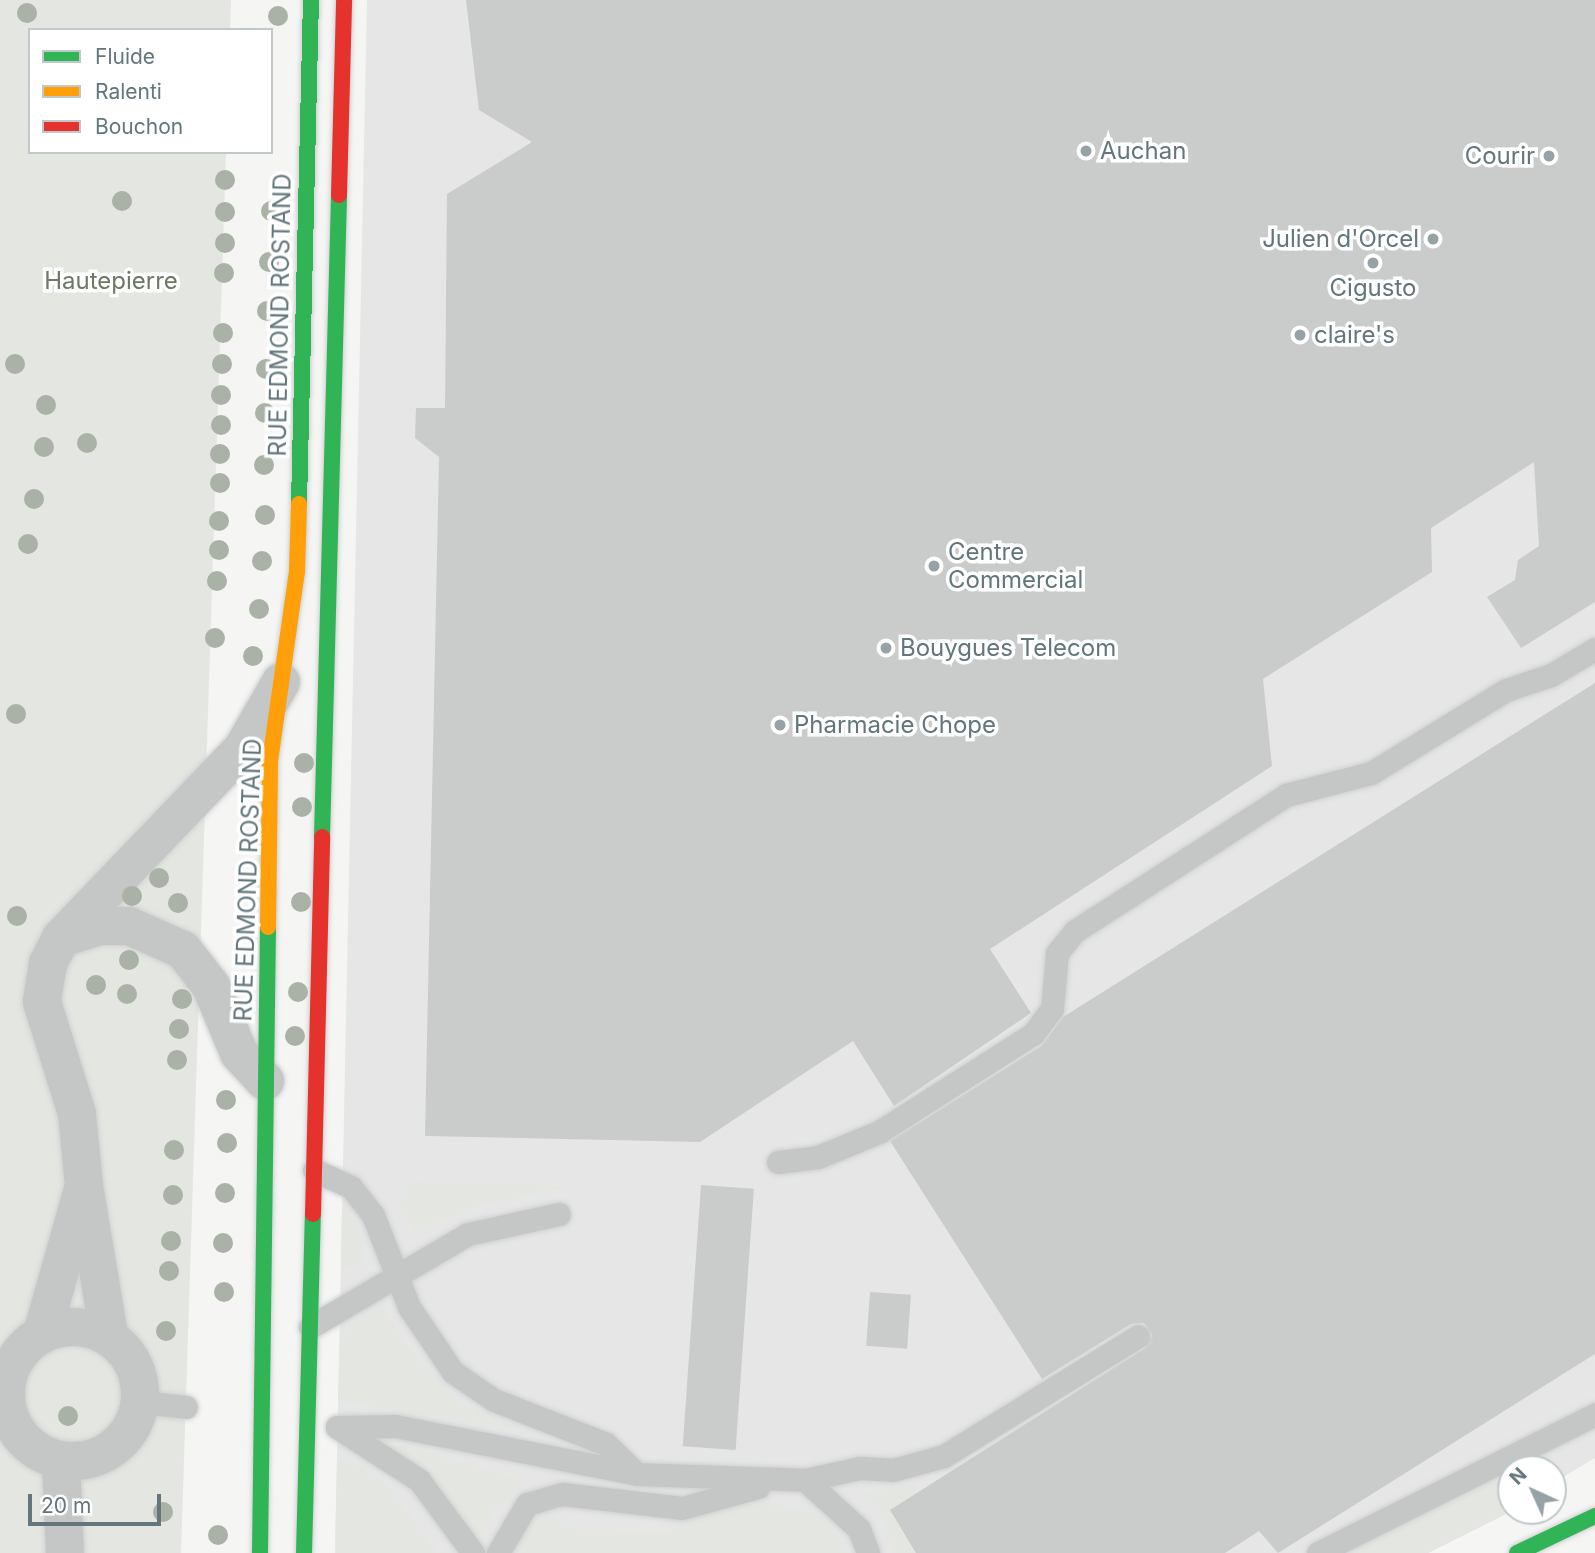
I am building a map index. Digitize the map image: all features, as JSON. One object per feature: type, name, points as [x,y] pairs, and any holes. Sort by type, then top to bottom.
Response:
[{"type":"main road","name":"RUE EDMOND ROSTAND","points":[[260,1553],[270,761],[297,572],[311,0]]},
{"type":"main road","points":[[304,1553],[344,0]]},
{"type":"main road","points":[[1517,1553],[1595,1518]]},
{"type":"street","points":[[84,1186],[42,1334],[12,1365],[8,1409],[31,1447],[61,1462],[112,1449],[127,1434],[141,1402],[138,1373],[109,1336],[84,1186],[77,1114],[42,1002],[48,964],[61,938],[243,748],[282,680]]},
{"type":"street","points":[[61,938],[100,926],[129,926],[183,950],[211,986],[239,1053],[265,1081]]},
{"type":"street","points":[[42,1334],[88,1327],[109,1336]]},
{"type":"street","points":[[61,1462],[65,1553]]},
{"type":"lane","points":[[778,1161],[818,1157],[879,1132],[1033,1034],[1052,1009],[1057,953],[1075,931],[1286,795],[1371,773],[1506,690],[1551,675],[1595,649]]},
{"type":"lane","points":[[314,1170],[351,1187],[373,1215],[395,1276],[424,1329],[471,1387],[606,1444],[637,1474]]},
{"type":"lane","points":[[310,1327],[468,1234],[559,1214]]},
{"type":"lane","points":[[473,1553],[419,1480],[337,1427],[395,1426],[637,1474],[778,1482],[805,1480],[860,1468],[893,1470],[944,1456],[1138,1336]]},
{"type":"lane","points":[[141,1402],[187,1408]]},
{"type":"lane","points":[[1318,1553],[1595,1415]]},
{"type":"lane","points":[[805,1480],[859,1529],[869,1553]]},
{"type":"lane","points":[[498,1553],[527,1504],[563,1494],[682,1508],[778,1482]]},
{"type":"lane","points":[[1538,1553],[1595,1518]]},
{"type":"shaded area","points":[[367,0],[1595,0],[1595,1458],[1567,1475],[1567,1455],[1497,1455],[1497,1518],[1428,1553],[335,1553]]},
{"type":"green space","name":"Hautepierre","points":[[0,0],[231,0],[230,28],[28,28],[28,154],[226,154],[181,1553],[0,1553]]},
{"type":"green space","points":[[424,1182],[572,1186],[477,1206],[416,1231],[399,1208],[399,1198],[411,1184]]},
{"type":"green space","points":[[342,1207],[357,1224],[364,1260],[341,1269]]},
{"type":"green space","points":[[382,1304],[405,1344],[462,1404],[529,1431],[338,1401],[340,1336]]},
{"type":"green space","points":[[365,1434],[520,1480],[518,1491],[494,1508],[476,1545]]},
{"type":"green space","points":[[337,1461],[362,1467],[387,1485],[438,1553],[335,1553]]},
{"type":"green space","points":[[1497,1478],[1497,1518],[1428,1553],[1356,1553]]},
{"type":"green space","points":[[910,1485],[920,1491],[890,1511],[916,1553],[893,1553],[879,1508],[861,1493]]},
{"type":"green space","points":[[774,1505],[816,1514],[831,1525],[847,1553],[517,1553],[538,1511],[579,1530],[668,1532],[709,1509]]},
{"type":"building","name":"Centre Commercial","points":[[466,0],[1595,0],[1595,602],[1521,648],[1487,597],[1515,580],[1518,560],[1539,546],[1534,462],[1431,528],[1432,572],[1263,679],[1272,766],[990,949],[1031,1013],[894,1106],[853,1041],[700,1142],[425,1136],[439,457],[415,438],[416,408],[445,408],[447,194],[532,142],[479,110]]},
{"type":"building","points":[[1595,683],[1595,1354],[1278,1553],[1259,1531],[1225,1553],[916,1553],[890,1510],[1145,1348],[1152,1335],[1144,1323],[1131,1324],[1042,1379],[890,1141],[1041,1046],[1063,1017]]},
{"type":"building","points":[[701,1185],[754,1189],[736,1450],[683,1446]]},
{"type":"building","points":[[870,1292],[911,1295],[907,1349],[866,1346]]},
{"type":"traffic: fast","points":[[299,504],[311,0]]},
{"type":"traffic: fast","points":[[322,837],[339,195]]},
{"type":"traffic: fast","points":[[260,1553],[268,927]]},
{"type":"traffic: fast","points":[[304,1553],[313,1214]]},
{"type":"traffic: fast","points":[[1517,1553],[1595,1516]]},
{"type":"traffic: slow","points":[[268,927],[270,761],[297,572],[299,504]]},
{"type":"traffic: jam","points":[[339,195],[344,0]]},
{"type":"traffic: jam","points":[[313,1214],[322,837]]},
{"type":"place","name":"Auchan","points":[[1086,151]]},
{"type":"place","name":"Courir","points":[[1549,156]]},
{"type":"place","name":"Julien d'Orcel","points":[[1433,239]]},
{"type":"place","name":"Cigusto","points":[[1373,263]]},
{"type":"place","name":"claire's","points":[[1300,335]]},
{"type":"place","name":"Centre Commercial","points":[[934,566]]},
{"type":"place","name":"Bouygues Telecom","points":[[886,648]]},
{"type":"place","name":"Pharmacie Chope","points":[[780,725]]}]
